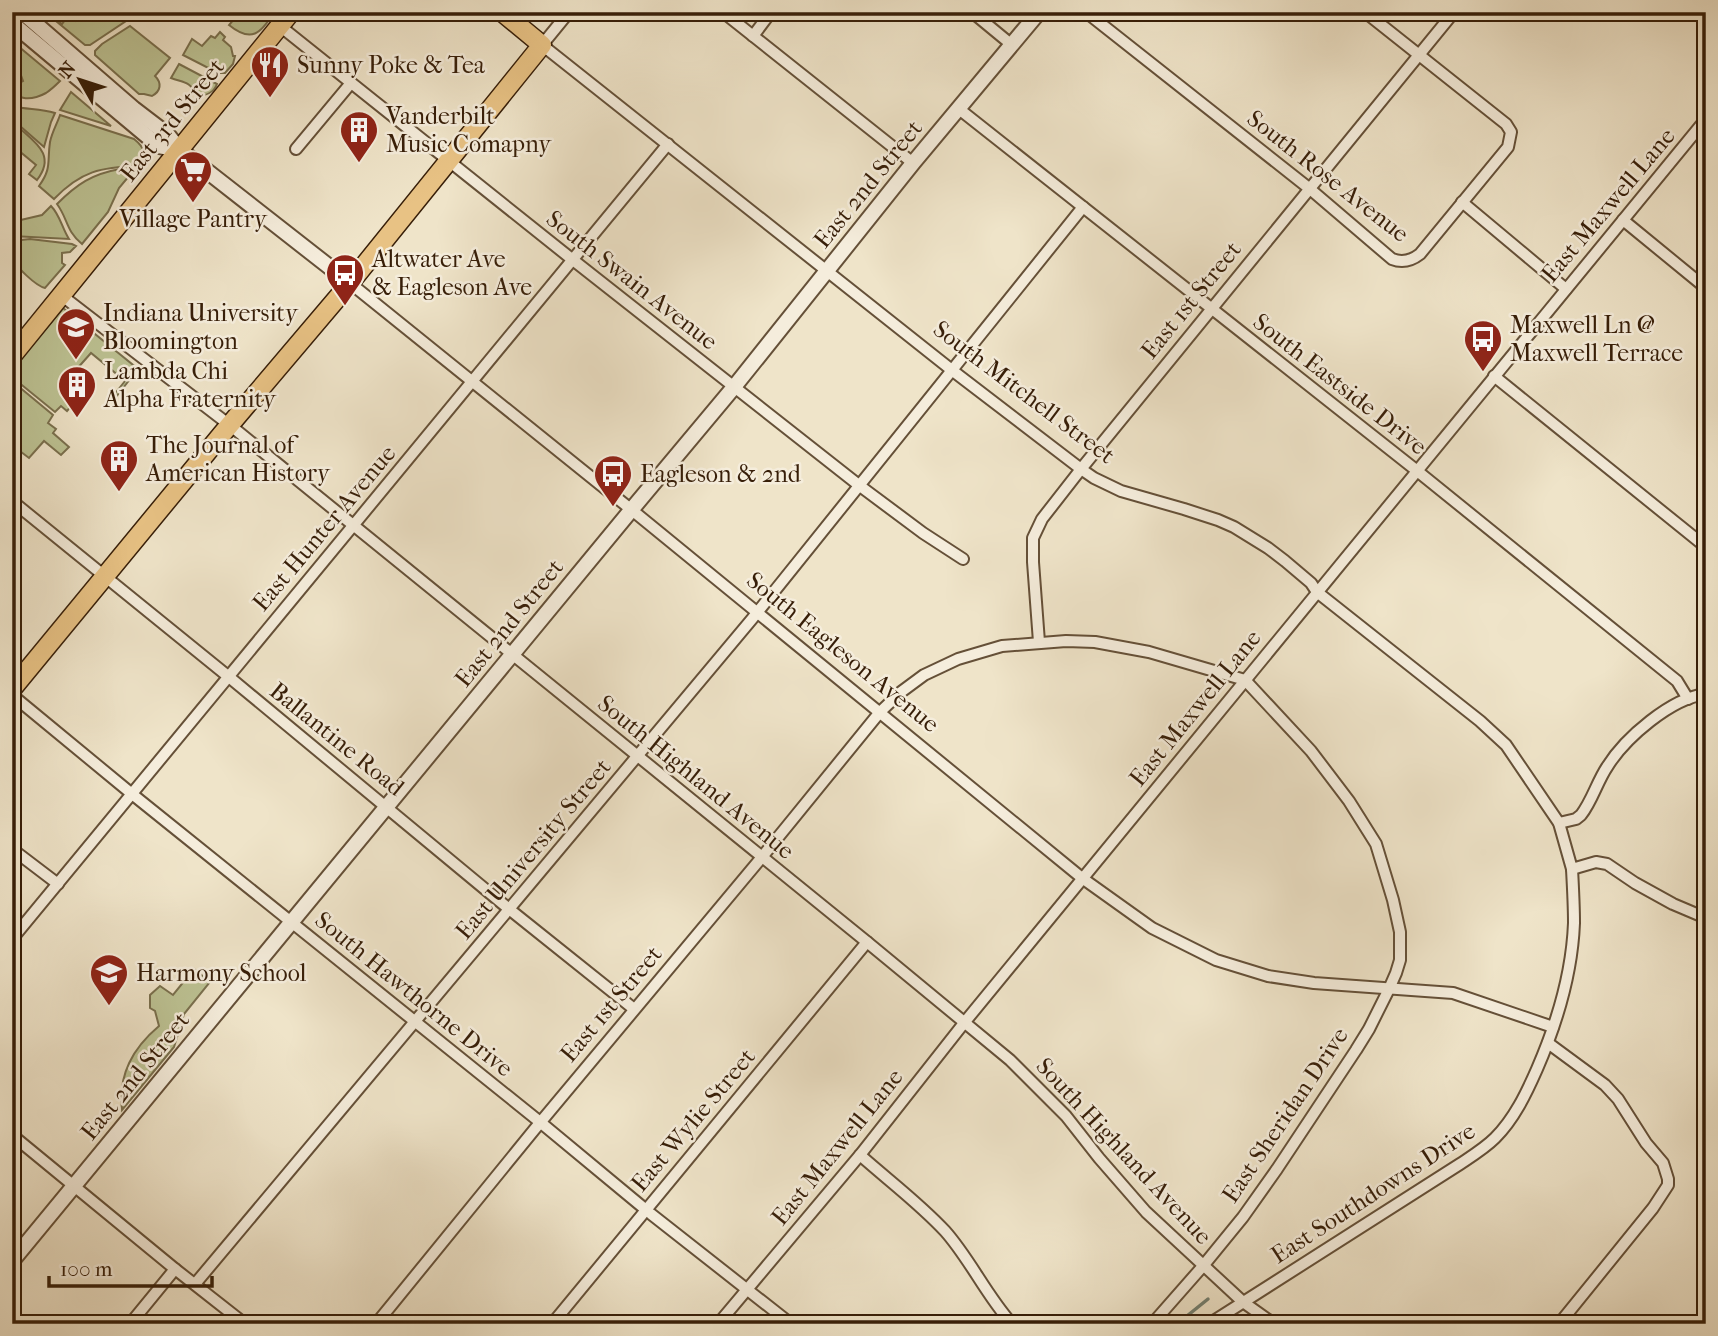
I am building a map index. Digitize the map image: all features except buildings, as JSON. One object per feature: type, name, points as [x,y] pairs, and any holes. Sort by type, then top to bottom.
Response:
[{"type":"main road","name":"South Mitchell Street","points":[[502,12],[542,45]]},
{"type":"main road","name":"East 3rd Street","points":[[12,356],[286,19]]},
{"type":"main road","points":[[12,689],[350,283],[542,45]]},
{"type":"street","points":[[542,45],[569,12]]},
{"type":"street","points":[[723,12],[913,163]]},
{"type":"street","points":[[753,36],[771,12]]},
{"type":"street","points":[[972,12],[1012,45]]},
{"type":"street","name":"East 2nd Street","points":[[12,1261],[1040,12]]},
{"type":"street","name":"South Rose Avenue","points":[[1086,12],[1310,189],[1392,259],[1408,261],[1420,254],[1462,202]]},
{"type":"street","points":[[1365,12],[1506,124],[1511,132],[1508,147],[1462,202],[1566,289]]},
{"type":"street","name":"East 1st Street","points":[[1039,642],[1033,538],[1042,519],[1454,12]]},
{"type":"street","name":"South Eagleson Avenue","points":[[19,17],[159,146],[180,150],[350,283],[632,509],[1082,878],[1152,928],[1216,960],[1268,976],[1314,983],[1453,993],[1553,1027]]},
{"type":"street","name":"South Swain Avenue","points":[[286,19],[351,83],[860,486],[963,559]]},
{"type":"street","name":"South Mitchell Street","points":[[542,45],[953,371],[1081,469],[1121,491],[1195,512],[1234,527],[1285,561],[1311,583],[1317,592],[1480,721],[1506,746],[1559,823],[1572,869]]},
{"type":"street","points":[[296,149],[351,83]]},
{"type":"street","name":"South Eastside Drive","points":[[959,109],[1210,310],[1416,470],[1677,681],[1688,699]]},
{"type":"street","name":"East Maxwell Lane","points":[[718,1324],[860,1155],[1082,878],[1706,119]]},
{"type":"street","name":"East Hunter Avenue","points":[[12,939],[668,144]]},
{"type":"street","name":"East University Street","points":[[195,1284],[758,612],[1083,208]]},
{"type":"street","points":[[1623,220],[1706,288]]},
{"type":"street","name":"South Highland Avenue","points":[[61,296],[353,525],[1010,1060],[1066,1116],[1146,1212],[1242,1302],[1274,1324]]},
{"type":"street","points":[[1493,376],[1706,547]]},
{"type":"street","name":"Ballantine Road","points":[[12,501],[634,1009]]},
{"type":"street","name":"East 1st Street","points":[[376,1324],[880,712],[911,684],[939,667],[977,652],[1002,646],[1066,641],[1122,646],[1245,680]]},
{"type":"street","name":"East Sheridan Drive","points":[[1153,1324],[1243,1217],[1300,1134],[1369,1029],[1400,960],[1399,932],[1393,900],[1376,844],[1349,801],[1311,751],[1245,680]]},
{"type":"street","points":[[1559,823],[1581,815],[1606,767],[1623,745],[1662,713],[1688,699],[1706,694]]},
{"type":"street","name":"South Hawthorne Drive","points":[[12,695],[791,1324]]},
{"type":"street","points":[[12,849],[58,884]]},
{"type":"street","points":[[1572,869],[1597,862],[1607,864],[1663,899],[1706,918]]},
{"type":"street","name":"East Southdowns Drive","points":[[1209,1324],[1460,1164],[1492,1141],[1501,1131],[1519,1105],[1548,1043],[1564,993],[1574,924],[1572,869]]},
{"type":"street","name":"East Wylie Street","points":[[552,1324],[867,942]]},
{"type":"street","points":[[1548,1043],[1605,1085],[1618,1099],[1662,1163],[1668,1179],[1668,1185],[1653,1208],[1559,1324]]},
{"type":"street","points":[[12,1135],[245,1324]]},
{"type":"street","points":[[860,1155],[946,1233],[997,1307],[1012,1324]]},
{"type":"street","points":[[130,1324],[175,1269]]},
{"type":"green space","points":[[45,12],[50,12],[62,24],[68,16],[75,21],[82,12],[118,12],[126,21],[90,45],[85,45]]},
{"type":"green space","points":[[240,12],[274,12],[260,31],[249,35],[229,25]]},
{"type":"green space","points":[[130,26],[170,58],[155,76],[160,87],[152,96],[139,94],[95,55],[95,51],[102,44]]},
{"type":"green space","points":[[220,32],[235,56],[233,64],[225,73],[218,73],[183,55],[192,39],[202,46],[211,36],[215,38]]},
{"type":"green space","points":[[12,41],[60,81],[46,93],[36,97],[25,98],[18,95],[17,84],[23,81],[12,60]]},
{"type":"green space","points":[[179,64],[217,84],[216,87],[209,93],[197,96],[189,85],[171,78]]},
{"type":"green space","points":[[71,92],[111,126],[60,110]]},
{"type":"green space","points":[[12,106],[55,113],[44,147],[12,119]]},
{"type":"green space","points":[[60,115],[134,139],[144,151],[142,162],[139,166],[92,172],[73,182],[54,199],[39,186],[47,169],[50,142]]},
{"type":"green space","points":[[16,125],[36,143],[44,156],[43,171],[37,180],[29,174],[36,165],[12,145],[12,129]]},
{"type":"green space","points":[[120,169],[134,170],[119,188],[108,212],[82,244],[73,234],[57,204],[86,181]]},
{"type":"green space","points":[[51,206],[69,239],[12,236],[12,222],[42,215]]},
{"type":"green space","points":[[30,239],[76,246],[70,252],[62,253],[62,263],[65,265],[45,288],[27,276],[12,258],[12,241]]},
{"type":"green space","points":[[63,308],[138,369],[112,402],[110,400],[125,381],[91,353],[75,371],[90,384],[67,411],[61,406],[55,412],[12,377],[12,369]]},
{"type":"green space","points":[[12,381],[53,415],[48,423],[56,429],[53,433],[69,447],[61,455],[44,441],[29,458],[12,445]]},
{"type":"green space","points":[[194,969],[210,982],[184,1014],[174,1047],[122,1110],[122,1085],[129,1063],[142,1043],[159,1026],[155,1011],[150,1008],[150,995],[160,986],[173,995]]},
{"type":"waterway","points":[[1177,1324],[1208,1299]]},
{"type":"place","name":"Sunny Poke & Tea","points":[[270,99]]},
{"type":"place","name":"Vanderbilt Music Comapny","points":[[359,164]]},
{"type":"place","name":"Village Pantry","points":[[193,204]]},
{"type":"place","name":"Altwater Ave & Eagleson Ave","points":[[345,307]]},
{"type":"place","name":"Indiana University Bloomington","points":[[76,361]]},
{"type":"place","name":"Maxwell Ln @ Maxwell Terrace","points":[[1483,373]]},
{"type":"place","name":"Lambda Chi Alpha Fraternity","points":[[77,419]]},
{"type":"place","name":"The Journal of American History","points":[[119,493]]},
{"type":"place","name":"Eagleson & 2nd","points":[[613,508]]},
{"type":"place","name":"Harmony School","points":[[109,1007]]}]
